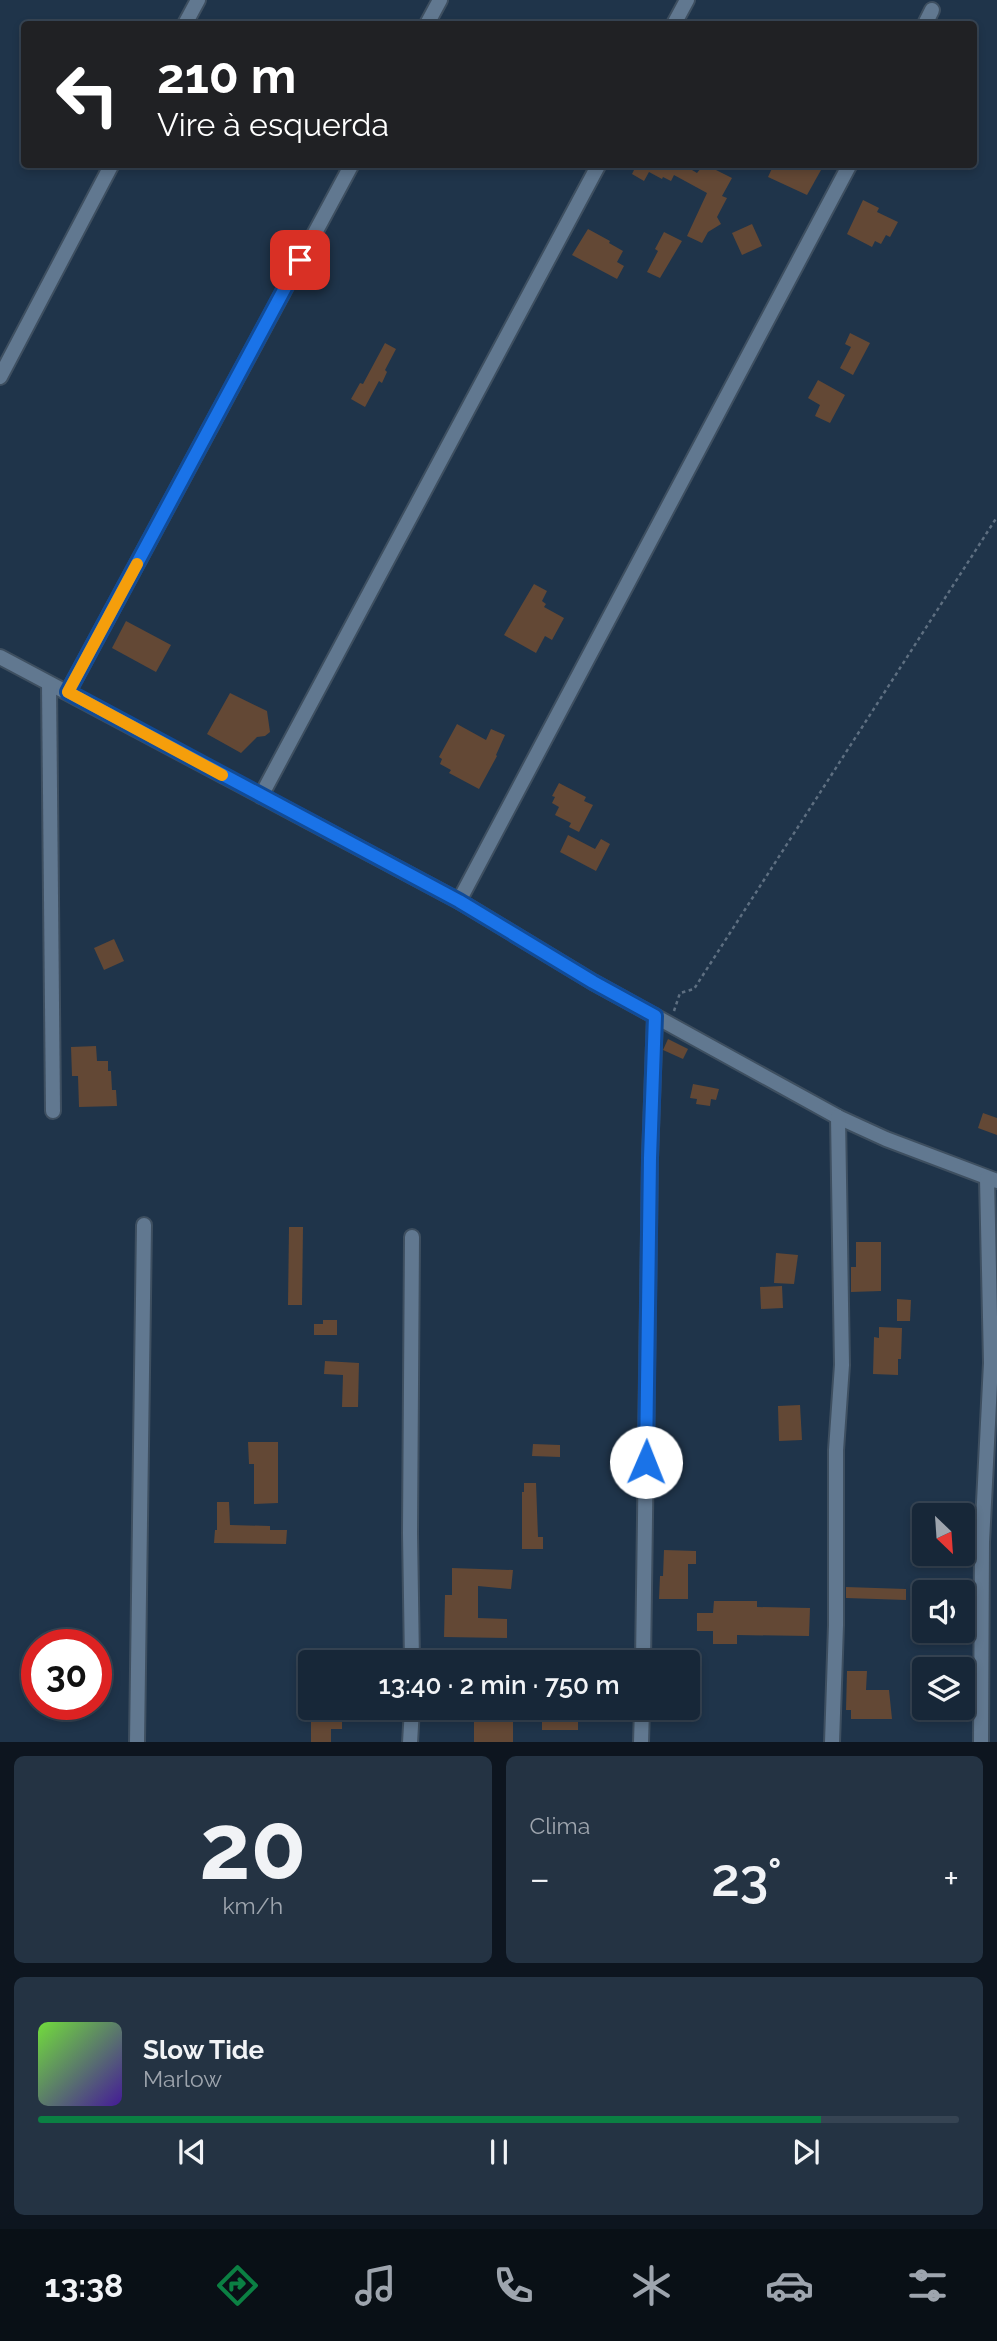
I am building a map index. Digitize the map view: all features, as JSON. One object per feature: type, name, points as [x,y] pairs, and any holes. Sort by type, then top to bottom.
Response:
[{"type":"street","points":[[187,21],[198,0]]},
{"type":"street","points":[[429,21],[440,0]]},
{"type":"street","points":[[676,21],[687,0]]},
{"type":"street","points":[[926,21],[932,10]]},
{"type":"street","points":[[0,377],[110,168]]},
{"type":"street","points":[[68,692],[350,168]]},
{"type":"street","points":[[261,796],[597,168]]},
{"type":"street","points":[[459,901],[848,168]]},
{"type":"street","points":[[0,657],[459,901],[593,982],[838,1117],[886,1139],[992,1179],[991,1363],[982,1542],[981,1742]]},
{"type":"street","points":[[49,684],[53,1111]]},
{"type":"street","points":[[643,1650],[650,1158],[655,1016]]},
{"type":"street","points":[[832,1742],[836,1625],[836,1450],[842,1365],[838,1117]]},
{"type":"street","points":[[137,1742],[144,1224]]},
{"type":"street","points":[[412,1237],[412,1650]]},
{"type":"street","points":[[410,1742],[411,1720]]},
{"type":"street","points":[[641,1742],[642,1720]]},
{"type":"path","points":[[670,1025],[680,993],[694,989],[997,517]]},
{"type":"building","points":[[635,168],[689,168],[697,173],[701,168],[712,168],[732,178],[722,196],[727,198],[717,217],[721,224],[708,232],[702,243],[687,236],[707,193],[674,175],[671,181],[649,172],[644,181],[632,174]]},
{"type":"building","points":[[772,168],[821,170],[807,195],[768,177]]},
{"type":"building","points":[[863,200],[879,208],[877,212],[898,222],[890,237],[886,235],[881,244],[875,241],[872,247],[847,234]]},
{"type":"building","points":[[752,224],[762,246],[742,255],[732,233]]},
{"type":"building","points":[[588,229],[623,251],[617,262],[624,266],[617,279],[572,255]]},
{"type":"building","points":[[664,232],[682,241],[660,278],[647,272]]},
{"type":"building","points":[[850,333],[870,343],[853,375],[840,368],[851,347],[845,344]]},
{"type":"building","points":[[385,343],[396,349],[385,370],[387,372],[382,383],[379,381],[365,407],[351,399],[360,383],[363,384]]},
{"type":"building","points":[[818,380],[845,395],[830,423],[815,416],[820,405],[808,398]]},
{"type":"building","points":[[534,584],[547,591],[542,601],[546,604],[544,607],[564,618],[552,640],[545,636],[536,653],[504,635]]},
{"type":"building","points":[[126,621],[171,645],[156,672],[112,648]]},
{"type":"building","points":[[230,693],[267,711],[270,732],[257,737],[241,753],[207,734]]},
{"type":"building","points":[[457,724],[486,740],[491,729],[505,735],[479,789],[449,773],[451,770],[440,764],[442,759],[439,757]]},
{"type":"building","points":[[559,783],[586,797],[584,801],[593,805],[579,832],[569,827],[571,823],[555,815],[559,807],[552,803],[555,797],[552,796]]},
{"type":"building","points":[[568,835],[595,849],[601,839],[610,844],[596,871],[560,852]]},
{"type":"building","points":[[114,939],[124,961],[104,970],[94,948]]},
{"type":"building","points":[[668,1039],[688,1049],[683,1059],[663,1050]]},
{"type":"building","points":[[96,1046],[97,1061],[108,1061],[112,1090],[116,1090],[117,1106],[79,1107],[78,1076],[72,1076],[71,1047]]},
{"type":"building","points":[[693,1084],[719,1089],[716,1100],[711,1099],[710,1106],[696,1104],[697,1099],[690,1098]]},
{"type":"building","points":[[983,1113],[997,1118],[997,1135],[978,1128]]},
{"type":"building","points":[[289,1227],[303,1227],[302,1305],[288,1305]]},
{"type":"building","points":[[856,1242],[881,1242],[881,1291],[851,1292],[851,1267],[856,1267]]},
{"type":"building","points":[[776,1253],[798,1255],[794,1284],[774,1283]]},
{"type":"building","points":[[782,1286],[783,1308],[761,1309],[760,1287]]},
{"type":"building","points":[[897,1299],[911,1300],[910,1321],[897,1321]]},
{"type":"building","points":[[323,1320],[337,1320],[337,1335],[314,1335],[314,1324],[323,1324]]},
{"type":"building","points":[[879,1327],[902,1328],[898,1375],[873,1374],[874,1337],[879,1338]]},
{"type":"building","points":[[325,1361],[359,1363],[358,1407],[342,1407],[343,1375],[324,1374]]},
{"type":"building","points":[[800,1405],[802,1440],[779,1441],[778,1406]]},
{"type":"building","points":[[248,1442],[278,1442],[278,1503],[254,1504],[254,1464],[249,1464]]},
{"type":"building","points":[[533,1444],[560,1445],[560,1457],[532,1456]]},
{"type":"building","points":[[524,1483],[536,1483],[538,1537],[543,1537],[543,1549],[522,1549]]},
{"type":"building","points":[[217,1502],[229,1502],[230,1525],[270,1526],[270,1530],[287,1530],[286,1544],[214,1543]]},
{"type":"building","points":[[664,1550],[696,1551],[696,1564],[688,1564],[688,1599],[659,1599]]},
{"type":"building","points":[[452,1568],[513,1570],[511,1589],[478,1586],[478,1618],[507,1619],[507,1638],[444,1637],[445,1595],[452,1595]]},
{"type":"building","points":[[846,1587],[906,1589],[906,1600],[846,1598]]},
{"type":"building","points":[[714,1601],[757,1601],[757,1607],[810,1608],[809,1636],[737,1635],[737,1644],[713,1644],[713,1631],[697,1631],[697,1613],[713,1613]]},
{"type":"building","points":[[847,1671],[867,1671],[866,1690],[889,1690],[892,1719],[851,1719],[851,1710],[846,1710]]},
{"type":"building","points":[[311,1720],[342,1720],[342,1729],[331,1729],[331,1742],[311,1742]]},
{"type":"building","points":[[542,1720],[578,1720],[578,1730],[542,1730]]},
{"type":"building","points":[[474,1722],[513,1722],[513,1742],[474,1742]]},
{"type":"slow traffic","points":[[137,564],[68,692],[222,775]]},
{"type":"route","points":[[300,260],[68,692],[459,901],[655,1016],[650,1158],[646,1462]]}]
